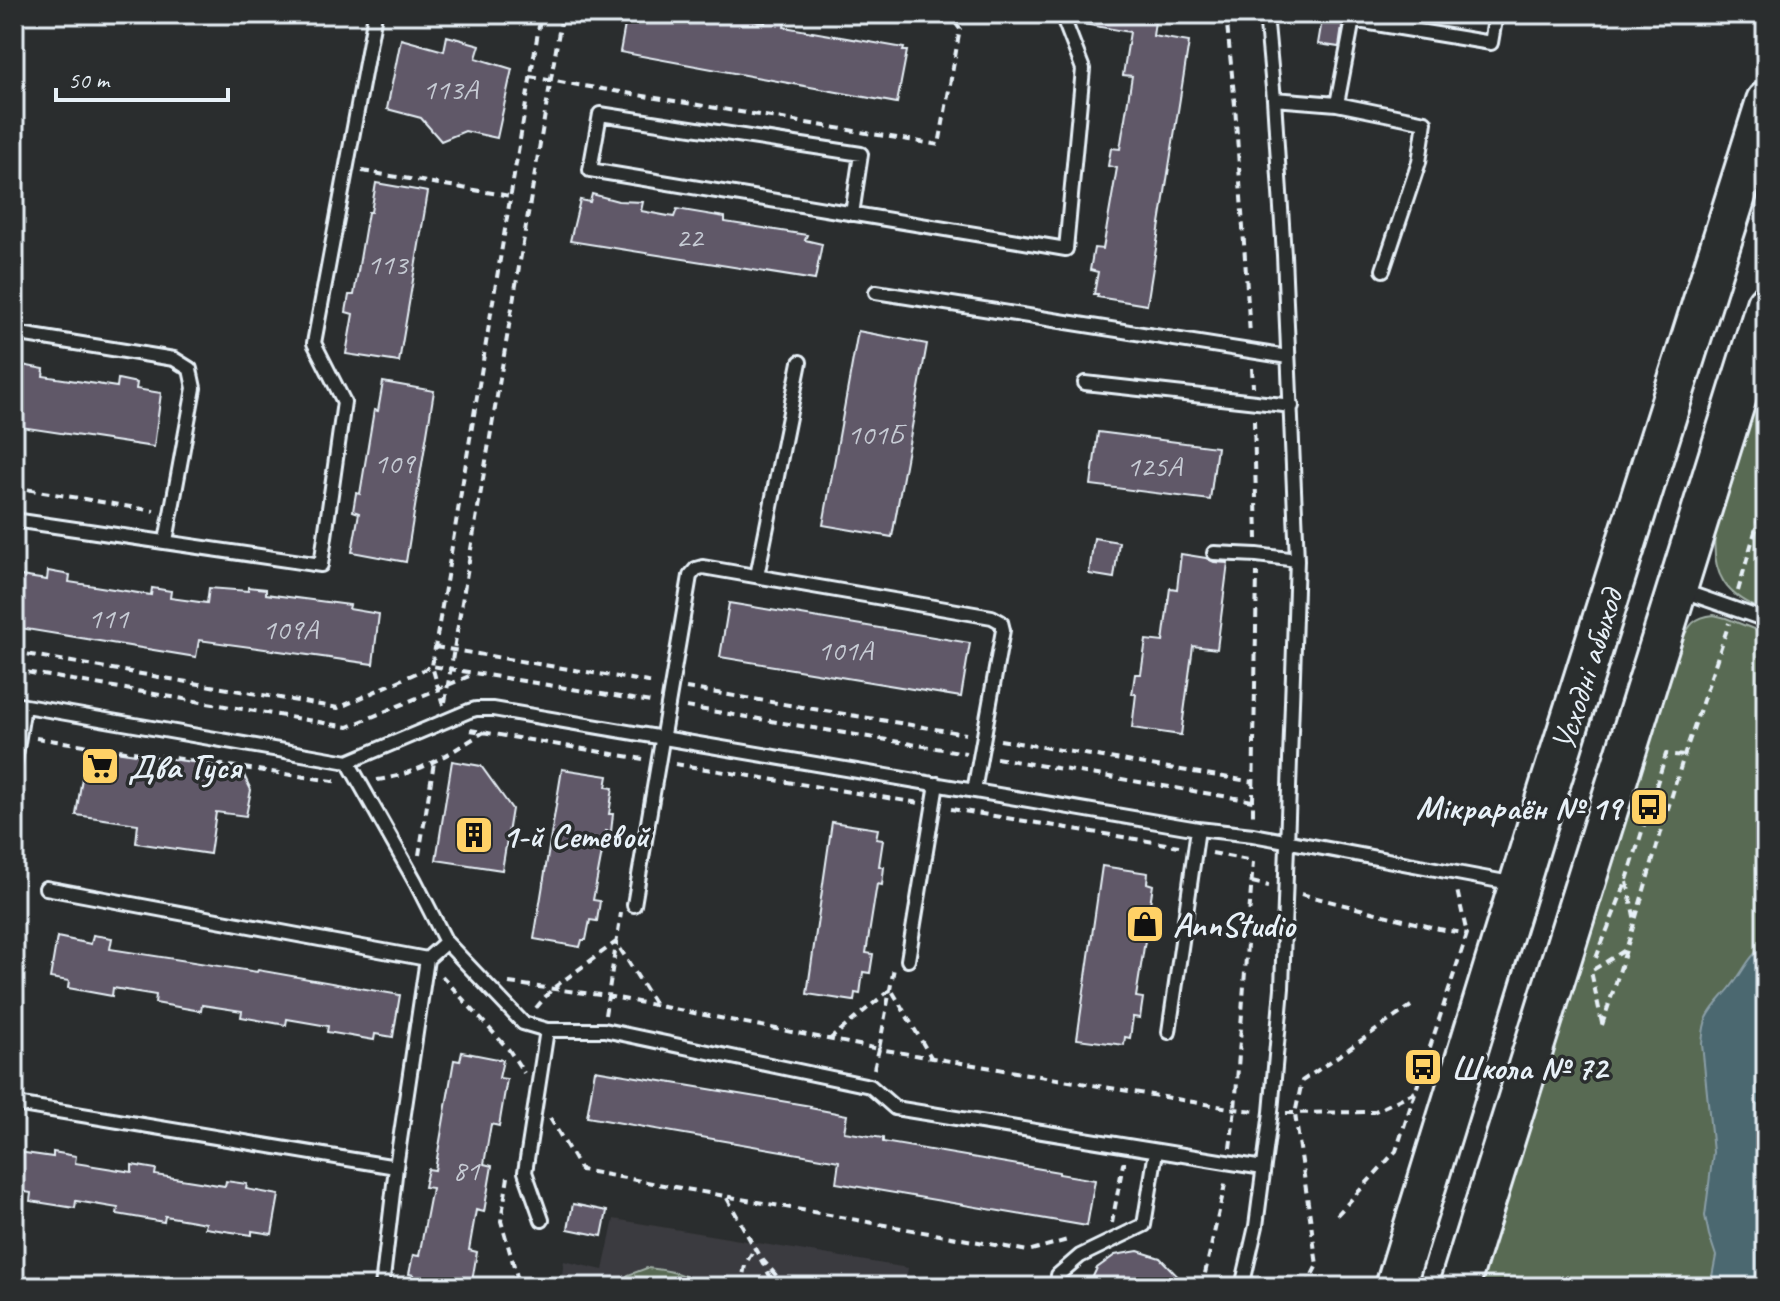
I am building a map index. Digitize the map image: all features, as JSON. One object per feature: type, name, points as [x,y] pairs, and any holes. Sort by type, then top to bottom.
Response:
[{"type":"main road","name":"Усходні абыход","points":[[1395,1287],[1766,101]]},
{"type":"main road","name":"Усходні абыход","points":[[1459,1287],[1766,304]]},
{"type":"lane","points":[[14,520],[321,565],[344,402],[314,343],[375,14]]},
{"type":"lane","points":[[852,214],[861,154],[600,114],[590,170],[852,214],[1066,249],[1083,69],[1064,20],[1065,14]]},
{"type":"lane","points":[[1242,1287],[1256,1226],[1271,1112],[1282,988],[1297,560],[1284,255],[1266,14]]},
{"type":"lane","points":[[1337,104],[1353,17],[1491,43],[1496,14]]},
{"type":"lane","points":[[1274,99],[1337,104],[1425,122],[1419,162],[1383,270]]},
{"type":"lane","points":[[876,292],[1288,357]]},
{"type":"lane","points":[[14,333],[174,359],[190,369],[194,388],[166,541]]},
{"type":"lane","points":[[757,576],[800,362]]},
{"type":"lane","points":[[1085,383],[1292,406]]},
{"type":"lane","points":[[1214,553],[1297,560]]},
{"type":"lane","points":[[634,905],[690,576],[699,567],[992,617],[1001,622],[1003,630],[974,791]]},
{"type":"lane","points":[[1676,588],[1766,620]]},
{"type":"lane","points":[[14,767],[20,735],[19,705],[348,762],[476,709],[493,709],[1198,829],[1288,841],[1519,885]]},
{"type":"lane","points":[[348,762],[446,942],[523,1023],[547,1030],[604,1030],[870,1086],[895,1108],[1263,1168]]},
{"type":"lane","points":[[908,960],[937,784]]},
{"type":"lane","points":[[1169,1032],[1198,829]]},
{"type":"lane","points":[[46,888],[427,959]]},
{"type":"lane","points":[[382,1287],[396,1167],[427,959],[446,942]]},
{"type":"lane","points":[[542,1220],[525,1172],[547,1030]]},
{"type":"lane","points":[[16,1104],[396,1167]]},
{"type":"lane","points":[[1057,1287],[1058,1275],[1080,1256],[1144,1225],[1156,1151]]},
{"type":"path","points":[[541,14],[432,666],[444,710],[562,14]]},
{"type":"path","points":[[530,77],[939,145],[960,29],[949,14]]},
{"type":"path","points":[[347,168],[510,196]]},
{"type":"path","points":[[14,487],[171,514]]},
{"type":"path","points":[[1737,598],[1766,493]]},
{"type":"path","points":[[1684,756],[1666,754],[1627,880],[1591,971],[1602,1025],[1628,948],[1684,756],[1730,619]]},
{"type":"path","points":[[435,647],[976,736]]},
{"type":"path","points":[[14,652],[338,708],[432,666],[655,703]]},
{"type":"path","points":[[14,670],[348,727],[477,673]]},
{"type":"path","points":[[677,706],[972,754]]},
{"type":"path","points":[[463,728],[1253,861],[1229,1154]]},
{"type":"path","points":[[20,735],[330,781],[359,782],[392,778],[434,762],[484,732]]},
{"type":"path","points":[[996,739],[1254,782]]},
{"type":"path","points":[[993,757],[1253,801],[1253,826]]},
{"type":"path","points":[[415,881],[434,762]]},
{"type":"path","points":[[1627,880],[1635,923]]},
{"type":"path","points":[[1252,882],[1275,888]]},
{"type":"path","points":[[1337,1215],[1396,1151],[1467,934],[1455,883]]},
{"type":"path","points":[[1299,894],[1439,929],[1480,936]]},
{"type":"path","points":[[523,1023],[552,989],[616,942],[656,1006]]},
{"type":"path","points":[[1591,971],[1628,948]]},
{"type":"path","points":[[427,959],[509,1050],[581,1170],[1028,1251],[1083,1236]]},
{"type":"path","points":[[1582,968],[1591,971]]},
{"type":"path","points":[[481,979],[607,996],[932,1059],[1259,1111]]},
{"type":"path","points":[[829,1040],[891,989],[932,1059]]},
{"type":"path","points":[[1306,1287],[1317,1265],[1295,1114],[1302,1081],[1411,1006]]},
{"type":"path","points":[[870,1086],[879,1049]]},
{"type":"path","points":[[1281,1113],[1373,1112],[1415,1092]]},
{"type":"path","points":[[1104,1228],[1112,1224],[1123,1164],[1153,1165]]},
{"type":"path","points":[[1202,1287],[1226,1172]]},
{"type":"path","points":[[508,1177],[501,1221],[520,1287]]},
{"type":"path","points":[[727,1197],[776,1287]]},
{"type":"path","points":[[741,1287],[745,1265],[754,1248]]},
{"type":"path","points":[[754,1248],[786,1287]]},
{"type":"shaded area","points":[[614,1219],[908,1268],[905,1287],[560,1287],[564,1261],[603,1270]]},
{"type":"green space","points":[[1766,357],[1766,611],[1740,599],[1731,591],[1719,572],[1714,546],[1715,531]]},
{"type":"green space","points":[[1714,615],[1766,634],[1766,1287],[1479,1287],[1681,642],[1693,623]]},
{"type":"green space","points":[[647,1268],[676,1273],[703,1287],[616,1287],[628,1275]]},
{"type":"water","points":[[1766,943],[1766,1287],[1710,1287],[1716,1256],[1705,1216],[1713,1152],[1703,1031],[1712,1010],[1750,959]]},
{"type":"building","points":[[627,14],[716,14],[765,23],[766,17],[785,21],[784,27],[904,48],[903,51],[907,51],[897,103],[620,52]]},
{"type":"building","points":[[1084,14],[1156,14],[1153,36],[1189,42],[1147,305],[1094,294],[1098,272],[1090,270],[1094,248],[1103,249],[1117,168],[1108,166],[1111,148],[1120,149],[1132,76],[1123,75],[1130,32],[1083,24]]},
{"type":"building","points":[[1323,14],[1344,14],[1339,47],[1318,44]]},
{"type":"building","points":[[447,36],[480,45],[476,58],[512,69],[497,138],[465,131],[441,141],[421,118],[387,109],[401,39],[444,51]]},
{"type":"building","points":[[376,183],[428,192],[399,362],[346,354],[353,314],[346,312],[349,295],[354,295]]},
{"type":"building","points":[[592,194],[618,201],[643,202],[641,211],[674,217],[677,209],[725,217],[725,222],[807,235],[805,240],[822,244],[815,280],[570,241],[580,200],[590,202]]},
{"type":"building","points":[[858,331],[927,344],[892,537],[823,525]]},
{"type":"building","points":[[22,365],[44,369],[43,376],[117,387],[118,379],[137,383],[136,389],[161,393],[154,447],[14,426],[14,382],[19,383]]},
{"type":"building","points":[[383,382],[434,391],[406,562],[352,552],[359,513],[353,511],[356,493],[360,494],[374,410],[378,411]]},
{"type":"building","points":[[1098,432],[1217,447],[1210,500],[1091,485]]},
{"type":"building","points":[[1094,538],[1119,542],[1114,578],[1089,574]]},
{"type":"building","points":[[1181,554],[1228,563],[1217,649],[1193,646],[1181,735],[1132,728],[1136,694],[1132,694],[1135,674],[1141,674],[1146,640],[1163,642],[1170,588],[1177,589]]},
{"type":"building","points":[[48,571],[70,575],[69,582],[151,595],[152,588],[171,591],[170,598],[207,603],[209,588],[248,591],[248,587],[266,589],[266,594],[350,605],[349,609],[379,614],[373,664],[199,640],[196,657],[14,627],[14,575],[47,580]]},
{"type":"building","points":[[729,603],[970,643],[961,697],[720,657]]},
{"type":"building","points":[[87,747],[241,769],[251,790],[246,816],[216,812],[210,854],[136,843],[138,824],[76,815]]},
{"type":"building","name":"1-й Сетевой","points":[[452,761],[481,766],[512,809],[502,870],[436,860]]},
{"type":"building","points":[[562,769],[608,776],[606,787],[613,788],[609,814],[613,814],[611,832],[606,831],[593,900],[600,901],[597,921],[590,920],[586,940],[582,940],[580,947],[534,939]]},
{"type":"building","points":[[832,822],[878,829],[876,839],[883,840],[879,866],[884,867],[882,885],[877,884],[866,953],[873,954],[870,973],[863,972],[860,994],[855,993],[854,1001],[807,994]]},
{"type":"building","points":[[1102,866],[1148,873],[1147,883],[1153,885],[1149,910],[1154,911],[1152,929],[1147,928],[1136,997],[1143,998],[1140,1018],[1133,1017],[1130,1038],[1125,1037],[1124,1045],[1077,1039]]},
{"type":"building","points":[[93,935],[112,938],[110,949],[258,970],[400,995],[393,1037],[375,1034],[374,1040],[327,1032],[328,1026],[287,1019],[286,1025],[241,1017],[242,1011],[202,1005],[201,1011],[155,1003],[156,995],[113,988],[112,996],[68,988],[69,981],[50,978],[57,937],[91,944]]},
{"type":"building","points":[[462,1052],[503,1060],[499,1078],[507,1079],[499,1126],[491,1124],[484,1164],[492,1166],[484,1212],[476,1210],[469,1250],[477,1252],[471,1287],[412,1287],[414,1275],[409,1274],[413,1255],[419,1256],[432,1188],[424,1187],[428,1169],[435,1170],[454,1060],[460,1061]]},
{"type":"building","points":[[595,1070],[811,1106],[847,1115],[844,1132],[883,1138],[883,1142],[1095,1180],[1087,1226],[836,1183],[839,1161],[587,1117]]},
{"type":"building","points":[[18,1152],[53,1157],[53,1152],[76,1156],[75,1163],[132,1172],[132,1165],[156,1169],[155,1175],[225,1186],[226,1181],[247,1184],[246,1189],[279,1195],[272,1234],[252,1231],[252,1235],[205,1228],[206,1223],[165,1216],[164,1222],[117,1214],[118,1208],[76,1201],[75,1208],[30,1201],[31,1193],[14,1190]]},
{"type":"building","points":[[573,1204],[607,1211],[602,1236],[568,1229]]},
{"type":"building","points":[[1138,1251],[1160,1258],[1188,1287],[1088,1287],[1097,1268],[1115,1255]]},
{"type":"place","name":"Два Гуся","points":[[100,766]]},
{"type":"place","name":"Мікрараён № 19","points":[[1649,807]]},
{"type":"place","name":"1-й Сетевой","points":[[474,835]]},
{"type":"place","name":"AnnStudio","points":[[1145,924]]},
{"type":"place","name":"Школа № 72","points":[[1423,1067]]}]
